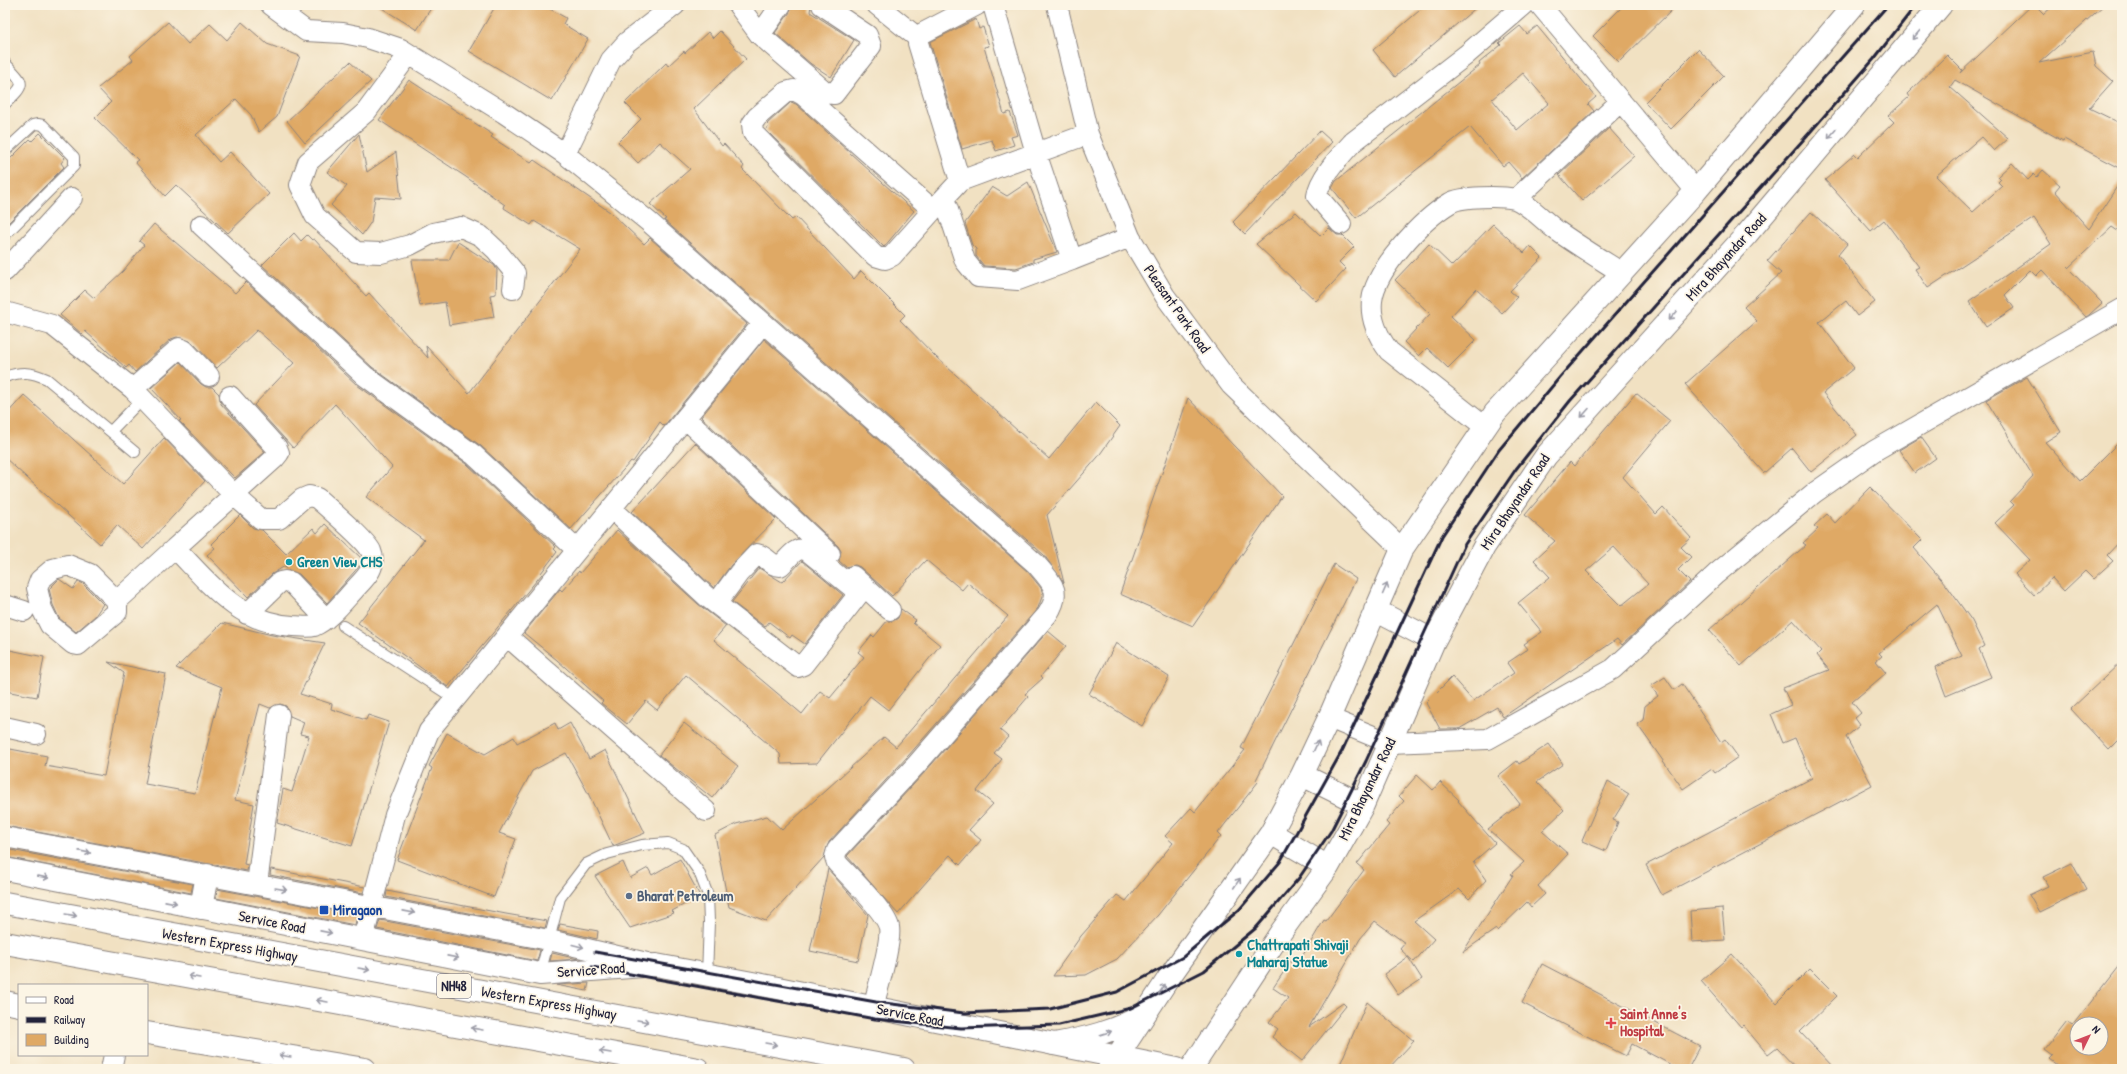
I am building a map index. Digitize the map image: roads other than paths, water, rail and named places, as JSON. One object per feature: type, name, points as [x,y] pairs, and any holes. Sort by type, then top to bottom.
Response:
[{"type":"main road","points":[[1113,1063],[1145,1014],[1271,833],[1302,775],[1329,718],[1402,549],[1485,427],[1495,413],[1696,191],[1854,5]]},
{"type":"main road","name":"Mira Bhayandar Road","points":[[1191,1069],[1281,932],[1328,867],[1363,805],[1434,642],[1484,547],[1546,456],[1747,234],[1941,5]]},
{"type":"main road","points":[[1375,610],[1434,642]]},
{"type":"main road","points":[[1302,775],[1363,805]]},
{"type":"main road","points":[[1271,833],[1328,867]]},
{"type":"main road","name":"Service Road","points":[[5,869],[540,974],[656,965],[1054,1044],[1113,1063],[1177,1069]]},
{"type":"main road","points":[[201,908],[207,875]]},
{"type":"main road","name":"Western Express Highway","points":[[5,903],[904,1069]]},
{"type":"main road","points":[[5,943],[698,1069]]},
{"type":"main road","points":[[5,1002],[18,1005]]},
{"type":"main road","points":[[1054,1044],[1090,1038],[1120,1028],[1145,1014]]},
{"type":"main road","points":[[148,1033],[324,1066],[365,1069]]},
{"type":"street","points":[[271,5],[306,31],[342,33],[368,38],[409,54],[504,113],[565,154],[648,222],[763,323],[1036,564],[1052,583],[1056,592],[1053,605],[1047,615],[917,764],[837,850],[835,857],[837,863],[875,906],[889,926],[889,939],[873,1008]]},
{"type":"street","points":[[565,154],[611,60],[627,42],[675,5]]},
{"type":"street","points":[[738,5],[760,35],[827,93],[834,94],[871,46],[867,34],[822,5]]},
{"type":"street","points":[[760,35],[781,5]]},
{"type":"street","points":[[877,5],[918,38]]},
{"type":"street","points":[[960,181],[918,43],[918,38],[923,33],[977,5]]},
{"type":"street","points":[[993,5],[1036,153],[1072,260]]},
{"type":"street","name":"Pleasant Park Road","points":[[1057,5],[1088,134],[1130,237],[1165,296],[1231,385],[1402,549]]},
{"type":"street","points":[[1341,224],[1317,196],[1318,189],[1338,159],[1353,142],[1466,55],[1524,5]]},
{"type":"street","points":[[1540,5],[1696,191]]},
{"type":"street","points":[[409,54],[366,112],[308,162],[300,185],[315,216],[356,252],[381,253],[410,245],[433,233],[461,227],[481,236],[496,250],[515,273],[513,289]]},
{"type":"street","points":[[1088,134],[960,181],[938,204],[892,256],[885,259],[875,256],[753,133],[752,124],[757,117],[786,92],[794,90],[803,95],[938,204],[965,261],[978,277],[1018,280],[1130,237]]},
{"type":"street","points":[[1516,199],[1620,101]]},
{"type":"street","points":[[1485,427],[1389,351],[1380,339],[1373,315],[1372,300],[1379,280],[1398,250],[1420,228],[1451,202],[1490,196],[1516,199],[1557,230],[1622,273]]},
{"type":"street","points":[[5,270],[72,198]]},
{"type":"street","points":[[201,225],[365,376],[474,456],[577,550]]},
{"type":"street","points":[[1329,718],[1390,743],[1488,739],[1613,669],[1716,574],[1814,493],[1862,459],[2122,309]]},
{"type":"street","points":[[5,312],[52,325],[137,394],[234,495],[261,519],[279,519],[302,499],[309,496],[317,498],[370,551],[372,561],[370,572],[335,622],[312,627],[286,626],[247,614],[228,602],[175,548]]},
{"type":"street","points":[[363,939],[395,815],[429,731],[610,508],[763,323]]},
{"type":"street","points":[[137,394],[179,348],[184,350],[209,376]]},
{"type":"street","points":[[117,602],[278,453],[277,448],[230,396]]},
{"type":"street","points":[[685,418],[890,610]]},
{"type":"street","points":[[610,508],[716,604],[798,667],[804,665],[858,595],[858,592],[805,548],[800,548],[793,552],[780,566],[774,566],[761,554],[758,554],[740,573],[716,604]]},
{"type":"street","points":[[247,614],[280,582],[285,581],[290,582],[335,622]]},
{"type":"street","points":[[5,605],[24,611]]},
{"type":"street","points":[[507,636],[706,811]]},
{"type":"street","points":[[257,884],[279,715]]},
{"type":"street","points":[[5,726],[36,734]]},
{"type":"street","points":[[5,837],[372,905],[549,940],[656,965]]},
{"type":"street","points":[[111,1069],[114,1056]]},
{"type":"lane","points":[[5,62],[20,79],[22,84],[20,90],[5,104]]},
{"type":"lane","points":[[5,151],[38,124],[43,125],[74,157],[75,162],[74,166],[5,235]]},
{"type":"lane","points":[[5,376],[20,372],[33,373],[47,379],[135,452]]},
{"type":"lane","points":[[110,431],[137,394]]},
{"type":"lane","points":[[335,622],[455,699]]},
{"type":"lane","points":[[540,974],[560,898],[586,864],[607,854],[642,845],[668,843],[683,849],[699,872],[708,895],[710,922],[707,975]]},
{"type":"railway","points":[[595,952],[876,1002],[964,1013],[1050,1009],[1117,992],[1183,957],[1239,910],[1280,862],[1342,751],[1442,536],[1499,450],[1560,377],[1888,5]]},
{"type":"railway","points":[[592,967],[875,1019],[961,1028],[1059,1025],[1131,1008],[1204,971],[1256,928],[1299,878],[1331,831],[1366,761],[1465,544],[1516,469],[1570,401],[1812,130],[1874,59],[1916,5]]},
{"type":"place","name":"Green View CHS","points":[[289,562]]},
{"type":"place","name":"Bharat Petroleum","points":[[629,896]]},
{"type":"place","name":"Miragaon","points":[[324,910]]},
{"type":"place","name":"Chattrapati Shivaji Maharaj Statue","points":[[1239,954]]},
{"type":"place","name":"Saint Anne's Hospital","points":[[1611,1023]]}]
